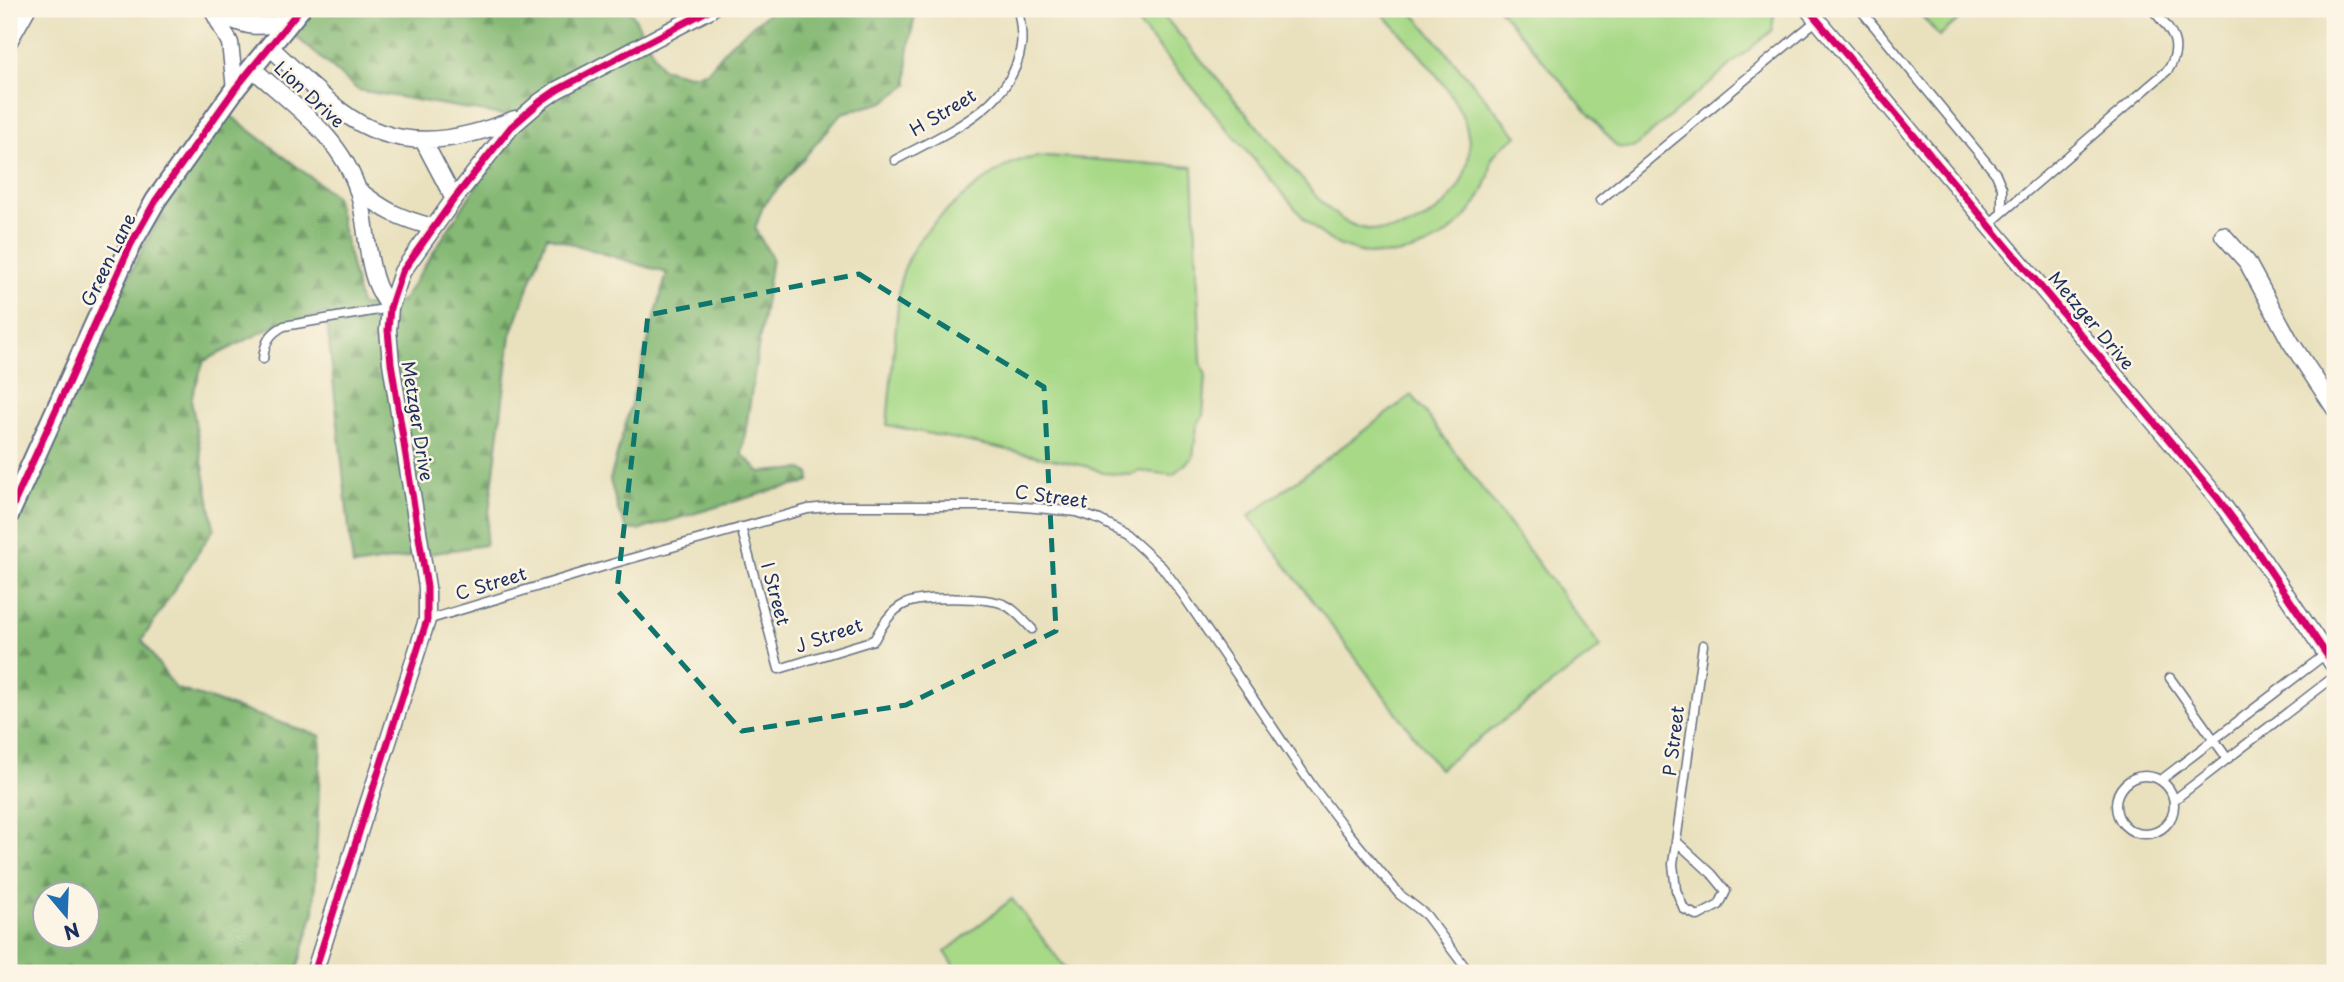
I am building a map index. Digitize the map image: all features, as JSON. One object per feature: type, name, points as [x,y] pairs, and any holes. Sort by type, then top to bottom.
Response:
[{"type":"street","points":[[9,41],[27,9]]},
{"type":"street","name":"Metzger Drive","points":[[314,973],[427,620],[427,587],[388,330],[390,308],[402,272],[454,199],[521,117],[558,90],[711,9]]},
{"type":"street","points":[[214,11],[244,26],[270,25],[294,15]]},
{"type":"street","points":[[214,11],[230,43],[235,89]]},
{"type":"street","name":"Metzger Drive","points":[[1812,14],[2217,496],[2331,660]]},
{"type":"street","name":"Green Lane","points":[[9,514],[131,244],[156,200],[235,89],[294,15]]},
{"type":"street","name":"Lion Drive","points":[[269,46],[341,111],[380,132],[424,142],[456,138],[495,128],[521,117]]},
{"type":"street","name":"Lion Drive","points":[[251,68],[315,124],[334,144],[348,166],[357,189],[376,284],[390,308]]},
{"type":"street","points":[[424,142],[454,199]]},
{"type":"street","points":[[357,189],[380,208],[433,228]]},
{"type":"street","points":[[2223,235],[2247,262],[2290,341],[2335,409]]},
{"type":"lane","name":"H Street","points":[[895,160],[960,124],[995,99],[1009,83],[1021,45],[1018,9]]},
{"type":"lane","points":[[1860,9],[1996,174],[2004,197],[2002,211]]},
{"type":"lane","points":[[1989,224],[2168,70],[2174,62],[2177,49],[2175,39],[2152,9]]},
{"type":"lane","points":[[1600,200],[1812,14]]},
{"type":"lane","points":[[262,359],[272,332],[284,326],[390,308]]},
{"type":"lane","name":"C Street","points":[[427,620],[808,509],[837,506],[1012,506],[1076,512],[1100,520],[1126,534],[1162,567],[1313,787],[1399,894],[1426,915],[1468,971]]},
{"type":"lane","name":"I Street","points":[[741,527],[779,669]]},
{"type":"lane","name":"J Street","points":[[779,669],[874,640],[886,618],[905,603],[922,600],[985,598],[1006,605],[1032,629]]},
{"type":"lane","name":"P Street","points":[[1676,841],[1712,874],[1726,891],[1719,905],[1698,916],[1684,909],[1676,890],[1672,864],[1703,645]]},
{"type":"lane","points":[[2161,780],[2213,738],[2331,660]]},
{"type":"lane","points":[[2174,800],[2335,676]]},
{"type":"lane","points":[[2170,678],[2228,758]]},
{"type":"lane","points":[[2143,775],[2161,780],[2174,800],[2174,810],[2170,818],[2157,831],[2138,833],[2123,824],[2115,807],[2116,798],[2126,782],[2143,775]]},
{"type":"highlighted area","points":[[859,274],[1044,387],[1056,631],[906,705],[742,731],[617,590],[648,315]]},
{"type":"green space","points":[[293,9],[630,9],[661,68],[689,75],[707,72],[730,44],[773,9],[916,9],[908,54],[908,85],[884,102],[842,113],[763,206],[755,229],[772,258],[742,454],[760,472],[802,469],[809,473],[810,480],[804,484],[777,489],[639,530],[627,529],[618,510],[610,480],[667,273],[547,236],[511,335],[485,545],[353,566],[326,313],[272,327],[204,361],[191,399],[214,528],[142,640],[175,688],[321,736],[314,912],[296,973],[9,973],[9,508],[217,105],[335,196],[361,306],[402,301],[520,118],[358,90],[279,22]]},
{"type":"green space","points":[[1126,9],[1158,9],[1317,197],[1346,222],[1369,229],[1392,230],[1415,224],[1435,212],[1452,196],[1463,177],[1469,154],[1467,130],[1453,99],[1430,66],[1379,9],[1410,9],[1517,136],[1493,157],[1487,181],[1477,202],[1464,218],[1434,242],[1399,253],[1380,254],[1341,246],[1306,221]]},
{"type":"green space","points":[[1499,9],[1769,9],[1774,14],[1772,30],[1633,148],[1617,147]]},
{"type":"green space","points":[[1916,9],[1971,9],[1939,36]]},
{"type":"green space","points":[[1047,156],[1193,167],[1201,362],[1206,376],[1203,416],[1197,426],[1193,457],[1173,475],[1139,471],[1131,475],[1103,473],[1090,467],[887,425],[900,282],[912,251],[936,221],[991,175],[1015,162]]},
{"type":"green space","points":[[1412,395],[1601,647],[1439,769],[1249,516]]},
{"type":"green space","points":[[1012,899],[1069,973],[960,973],[945,952]]},
{"type":"cycle path","points":[[9,514],[131,244],[156,200],[235,89],[300,9]]},
{"type":"cycle path","points":[[314,973],[427,620],[427,587],[388,330],[390,308],[402,272],[454,199],[511,127],[541,101],[711,9]]},
{"type":"cycle path","points":[[1808,9],[2216,496],[2335,667]]}]
